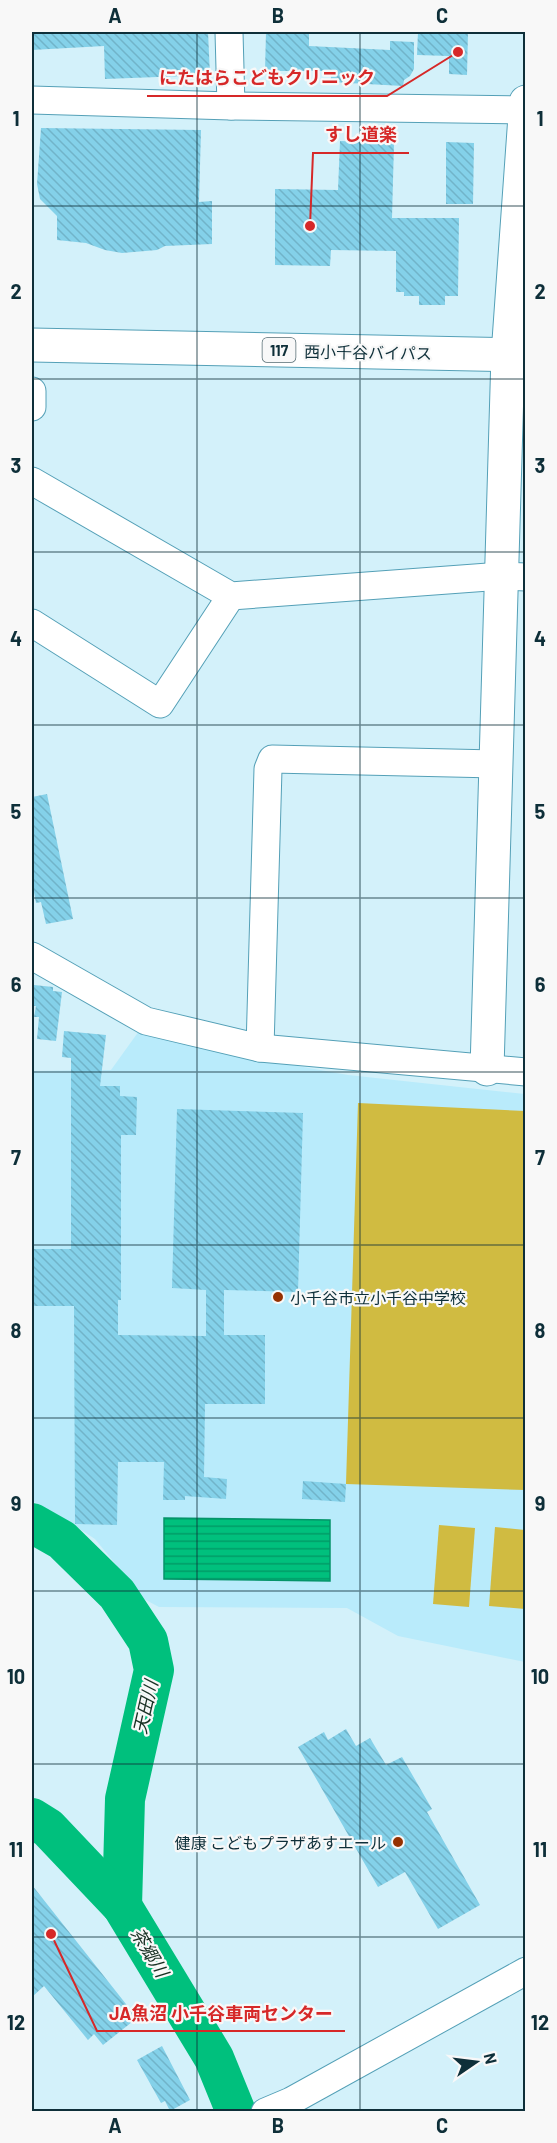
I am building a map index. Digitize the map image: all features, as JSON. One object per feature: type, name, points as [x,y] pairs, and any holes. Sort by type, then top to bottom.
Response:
[{"type":"main road","points":[[487,1069],[496,764],[514,577],[517,355],[525,102]]},
{"type":"main road","name":"西小千谷バイパス","points":[[32,345],[517,355]]},
{"type":"street","points":[[229,32],[231,106]]},
{"type":"street","points":[[32,100],[231,106],[525,110]]},
{"type":"street","points":[[32,391],[32,407]]},
{"type":"street","points":[[32,481],[231,596],[514,577]]},
{"type":"street","points":[[32,623],[160,704],[231,596]]},
{"type":"street","points":[[260,1048],[268,770],[272,759],[496,764]]},
{"type":"street","points":[[32,956],[146,1021],[260,1048],[525,1072]]},
{"type":"street","points":[[265,2112],[291,2101],[525,1971]]},
{"type":"shaded area","name":"小千谷市立小千谷中学校","points":[[139,1031],[202,1049],[348,1075],[525,1094],[525,1662],[398,1636],[347,1608],[159,1607],[144,1599],[95,1539],[32,1501],[32,1071],[111,1070]]},
{"type":"shaded area","points":[[358,1103],[525,1111],[525,1490],[346,1484]]},
{"type":"shaded area","points":[[164,1518],[330,1520],[330,1581],[164,1579]]},
{"type":"shaded area","points":[[439,1525],[475,1528],[469,1607],[433,1604]]},
{"type":"shaded area","points":[[495,1527],[525,1530],[525,1609],[489,1606]]},
{"type":"building","points":[[32,32],[208,32],[210,75],[105,79],[104,46],[32,50]]},
{"type":"building","points":[[266,32],[309,32],[309,46],[390,50],[390,41],[414,42],[414,69],[404,80],[403,86],[331,82],[331,71],[265,71]]},
{"type":"building","points":[[418,32],[468,32],[467,75],[449,74],[449,56],[417,55]]},
{"type":"building","points":[[41,128],[201,130],[199,202],[212,201],[212,244],[165,246],[157,250],[122,253],[86,243],[57,240],[57,216],[40,199],[37,184]]},
{"type":"building","points":[[340,141],[394,143],[392,218],[459,218],[458,296],[445,296],[445,305],[419,305],[419,296],[404,296],[404,292],[396,292],[396,251],[331,250],[330,266],[275,265],[275,189],[338,190]]},
{"type":"building","points":[[446,142],[474,143],[473,204],[446,204]]},
{"type":"building","points":[[47,794],[73,919],[46,924],[41,902],[36,903],[32,881],[32,797]]},
{"type":"building","points":[[34,985],[53,987],[53,991],[62,992],[56,1041],[37,1039],[39,1017],[34,1017],[36,1006],[32,1006]]},
{"type":"building","points":[[64,1031],[106,1035],[100,1086],[120,1086],[120,1096],[137,1097],[136,1135],[121,1135],[121,1300],[118,1300],[118,1335],[206,1336],[206,1290],[172,1288],[177,1109],[303,1113],[298,1292],[224,1290],[224,1335],[265,1335],[265,1404],[205,1404],[204,1477],[227,1479],[226,1499],[185,1496],[185,1500],[163,1500],[164,1462],[118,1462],[117,1525],[75,1524],[74,1306],[32,1306],[32,1249],[71,1249],[71,1058],[62,1057]]},
{"type":"building","points":[[303,1481],[346,1484],[345,1502],[302,1499]]},
{"type":"building","name":"健康 こどもプラザあすエール","points":[[346,1729],[356,1746],[370,1738],[386,1765],[402,1757],[432,1809],[427,1812],[480,1905],[438,1929],[405,1872],[378,1887],[298,1747],[324,1732],[328,1740]]},
{"type":"building","points":[[32,1885],[137,2018],[103,2045],[94,2034],[88,2040],[44,1986],[32,1997]]},
{"type":"building","points":[[162,2046],[190,2100],[170,2111],[165,2101],[161,2103],[137,2060]]},
{"type":"waterway","name":"天田川","points":[[32,1523],[62,1540],[117,1594],[148,1641],[154,1670],[125,1799],[122,1906]]},
{"type":"waterway","name":"茶郷川","points":[[32,1818],[48,1828],[122,1906],[214,2058],[236,2112]]},
{"type":"place","name":"にたはらこどもクリニック","points":[[458,52]]},
{"type":"place","name":"すし道楽","points":[[310,226]]},
{"type":"place","name":"小千谷市立小千谷中学校","points":[[278,1297]]},
{"type":"place","name":"健康 こどもプラザあすエール","points":[[398,1842]]},
{"type":"place","name":"JA魚沼 小千谷車両センター","points":[[51,1934]]}]
